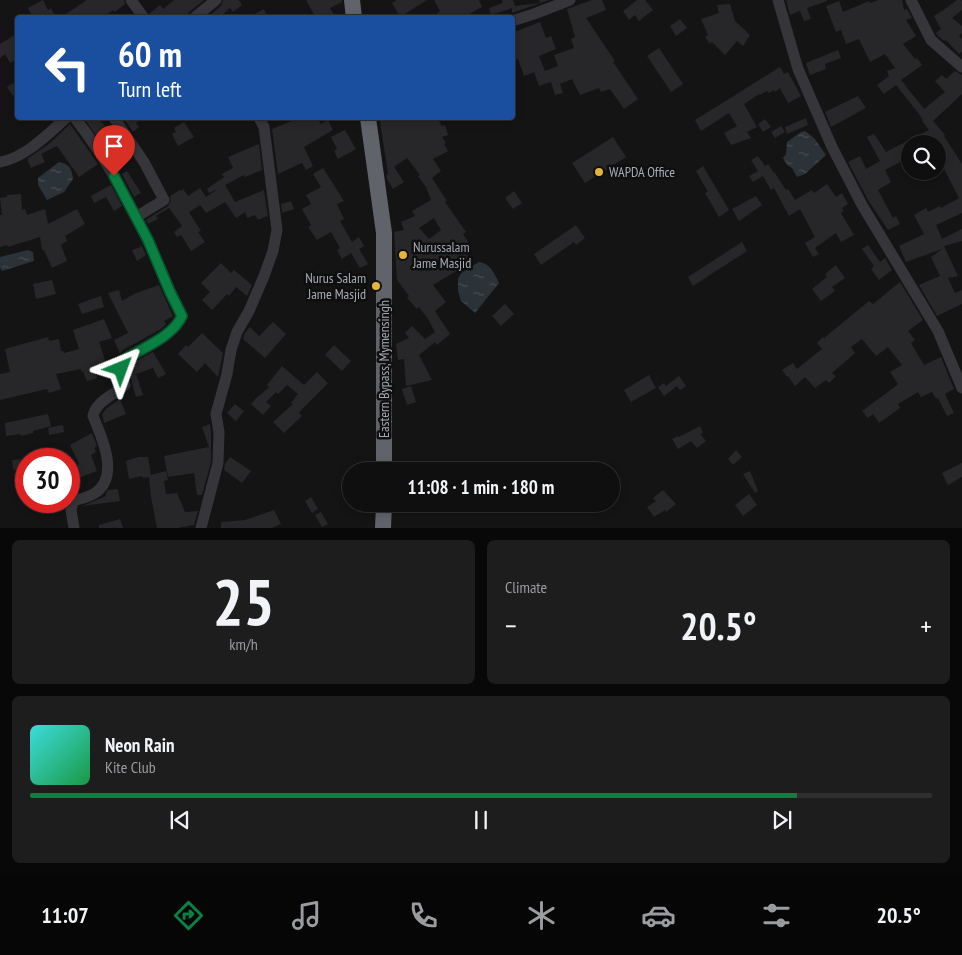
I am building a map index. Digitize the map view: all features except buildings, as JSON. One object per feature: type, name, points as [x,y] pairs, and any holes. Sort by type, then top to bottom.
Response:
[{"type":"highway","points":[[352,0],[354,15]]},
{"type":"highway","name":"Eastern Bypass, Mymensingh","points":[[368,120],[384,233],[384,462]]},
{"type":"highway","points":[[383,528],[384,512]]},
{"type":"street","points":[[131,0],[142,15]]},
{"type":"street","points":[[198,15],[216,0]]},
{"type":"street","points":[[515,20],[570,0]]},
{"type":"street","points":[[778,0],[798,70],[832,147],[862,205],[938,331],[962,388]]},
{"type":"street","points":[[911,0],[931,40],[962,67]]},
{"type":"street","points":[[0,162],[8,161],[42,141],[64,120]]},
{"type":"street","points":[[74,528],[71,510],[73,501],[85,498],[96,492],[103,485],[109,471],[108,461],[93,416],[94,411],[98,405],[125,385],[121,369],[122,362],[165,335],[179,323],[182,316],[136,217],[107,163],[76,120]]},
{"type":"street","points":[[115,120],[144,162],[164,200],[136,217]]},
{"type":"street","points":[[201,528],[218,463],[219,432],[216,414],[227,374],[231,350],[236,332],[249,311],[267,268],[277,230],[264,128],[261,120]]},
{"type":"water","points":[[805,131],[814,138],[826,155],[805,174],[797,177],[783,158],[786,154],[787,142]]},
{"type":"water","points":[[59,162],[69,168],[73,179],[64,192],[47,200],[38,185],[38,178]]},
{"type":"water","points":[[28,250],[33,252],[34,261],[2,271],[0,268],[0,257]]},
{"type":"water","points":[[479,262],[494,272],[499,283],[475,313],[461,301],[458,291],[458,279],[461,273]]},
{"type":"place","name":"WAPDA Office","points":[[599,172]]},
{"type":"place","name":"Nurussalam Jame Masjid","points":[[403,255]]},
{"type":"place","name":"Nurus Salam Jame Masjid","points":[[376,286]]},
{"type":"route","points":[[114,176],[148,240],[182,316],[179,323],[165,335],[122,362],[121,369]]}]
